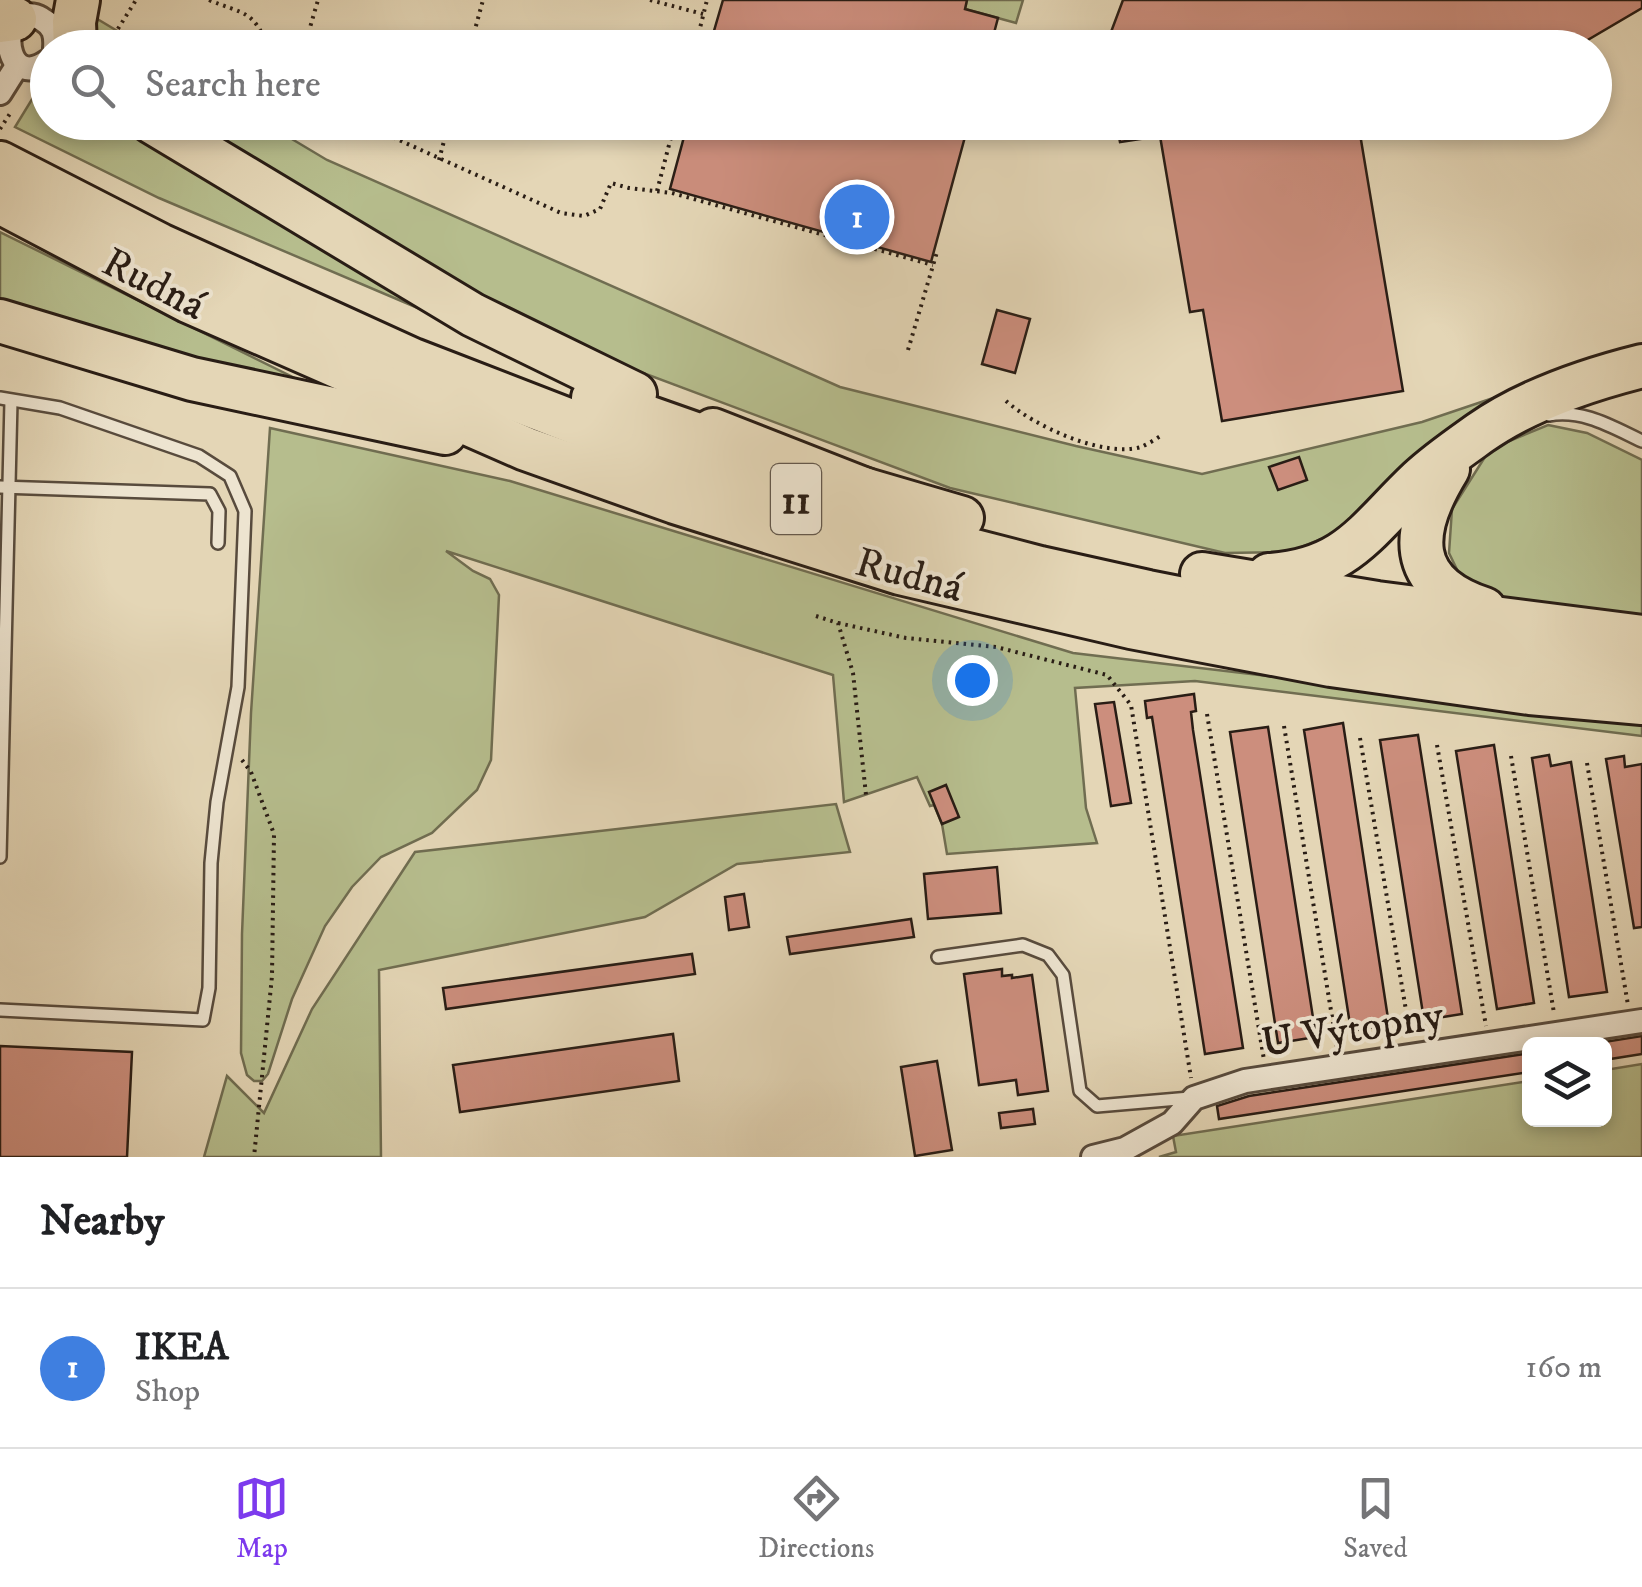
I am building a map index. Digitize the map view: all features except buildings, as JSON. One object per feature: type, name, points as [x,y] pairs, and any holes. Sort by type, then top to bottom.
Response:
[{"type":"highway","points":[[182,140],[473,315],[696,423],[871,492]]},
{"type":"highway","points":[[0,143],[89,192],[486,359],[684,432],[871,492],[988,526],[1213,576],[1527,624],[1642,637]]},
{"type":"highway","name":"Rudná","points":[[0,163],[160,245],[413,360],[662,456],[875,524],[1076,576],[1335,629],[1642,667]]},
{"type":"highway","name":"Rudná","points":[[0,202],[188,301],[526,450],[900,573],[1131,628],[1349,667],[1530,693],[1642,703]]},
{"type":"highway","points":[[0,321],[192,379],[526,450]]},
{"type":"highway","points":[[1213,576],[1280,575],[1324,564],[1355,544],[1422,476],[1520,410],[1560,392],[1642,366]]},
{"type":"highway","points":[[1472,440],[1426,508],[1420,542],[1425,564],[1455,598],[1527,624]]},
{"type":"street","points":[[8,80],[2,40],[7,26],[46,25]]},
{"type":"street","name":"U Výtopny","points":[[1093,1157],[1125,1149],[1172,1122],[1194,1098],[1246,1082],[1636,1022]]},
{"type":"lane","points":[[0,857],[5,399],[60,408],[199,456],[230,476],[245,511],[238,687],[214,833],[209,988],[202,1020],[0,1010]]},
{"type":"lane","points":[[1472,440],[1560,413],[1591,418],[1642,441]]},
{"type":"lane","points":[[4,487],[210,494],[219,511],[218,543]]},
{"type":"lane","points":[[938,957],[1024,945],[1048,954],[1063,975],[1080,1092],[1097,1106],[1194,1098]]},
{"type":"path","points":[[46,25],[136,0]]},
{"type":"path","points":[[210,0],[245,12],[260,30]]},
{"type":"path","points":[[310,30],[318,0]]},
{"type":"path","points":[[475,30],[483,0]]},
{"type":"path","points":[[650,0],[703,14]]},
{"type":"path","points":[[699,30],[707,0]]},
{"type":"path","points":[[397,140],[561,214],[584,216],[600,209],[611,183],[672,192],[933,265]]},
{"type":"path","points":[[439,160],[444,140]]},
{"type":"path","points":[[657,191],[670,140]]},
{"type":"path","points":[[908,350],[937,252]]},
{"type":"path","points":[[1006,401],[1021,414],[1102,446],[1142,446],[1162,435]]},
{"type":"path","points":[[816,616],[906,638],[996,647],[1107,675],[1131,705],[1194,1098]]},
{"type":"path","points":[[838,624],[853,673],[866,795]]},
{"type":"path","points":[[1207,714],[1267,1078]]},
{"type":"path","points":[[1284,726],[1340,1067]]},
{"type":"path","points":[[1360,738],[1414,1056]]},
{"type":"path","points":[[228,744],[252,772],[274,834],[272,976],[254,1157]]},
{"type":"path","points":[[1437,745],[1489,1044]]},
{"type":"path","points":[[1511,756],[1558,1034]]},
{"type":"path","points":[[1587,763],[1636,1022]]},
{"type":"green space","points":[[967,0],[1023,0],[1016,23],[965,9]]},
{"type":"green space","points":[[84,11],[116,30],[85,30]]},
{"type":"green space","points":[[30,103],[30,134],[15,127]]},
{"type":"green space","points":[[41,140],[143,140],[439,317],[159,198]]},
{"type":"green space","points":[[208,140],[293,140],[327,160],[840,387],[1202,474],[1422,422],[1505,394],[1344,530],[1289,552],[1225,553],[950,488],[542,335]]},
{"type":"green space","points":[[0,232],[327,394],[0,307]]},
{"type":"green space","points":[[1548,425],[1587,433],[1642,460],[1642,622],[1511,607],[1463,582],[1449,553],[1452,509],[1490,449]]},
{"type":"green space","points":[[270,428],[510,481],[1073,653],[1642,720],[1642,736],[1195,681],[1075,688],[1086,808],[1097,843],[947,854],[942,824],[917,777],[844,802],[833,675],[446,551],[490,579],[499,595],[491,760],[477,790],[432,833],[381,857],[352,887],[325,926],[292,999],[268,1074],[262,1081],[254,1081],[247,1075],[241,1053],[242,934],[251,713]]},
{"type":"green space","points":[[836,804],[850,852],[737,864],[645,917],[379,970],[381,1157],[204,1157],[227,1076],[264,1113],[312,1009],[415,852]]},
{"type":"green space","points":[[1642,1064],[1642,1157],[1159,1157],[1176,1152],[1173,1136],[1522,1082],[1522,1127],[1612,1127],[1612,1069]]},
{"type":"place","name":"IKEA","points":[[857,217]]}]
